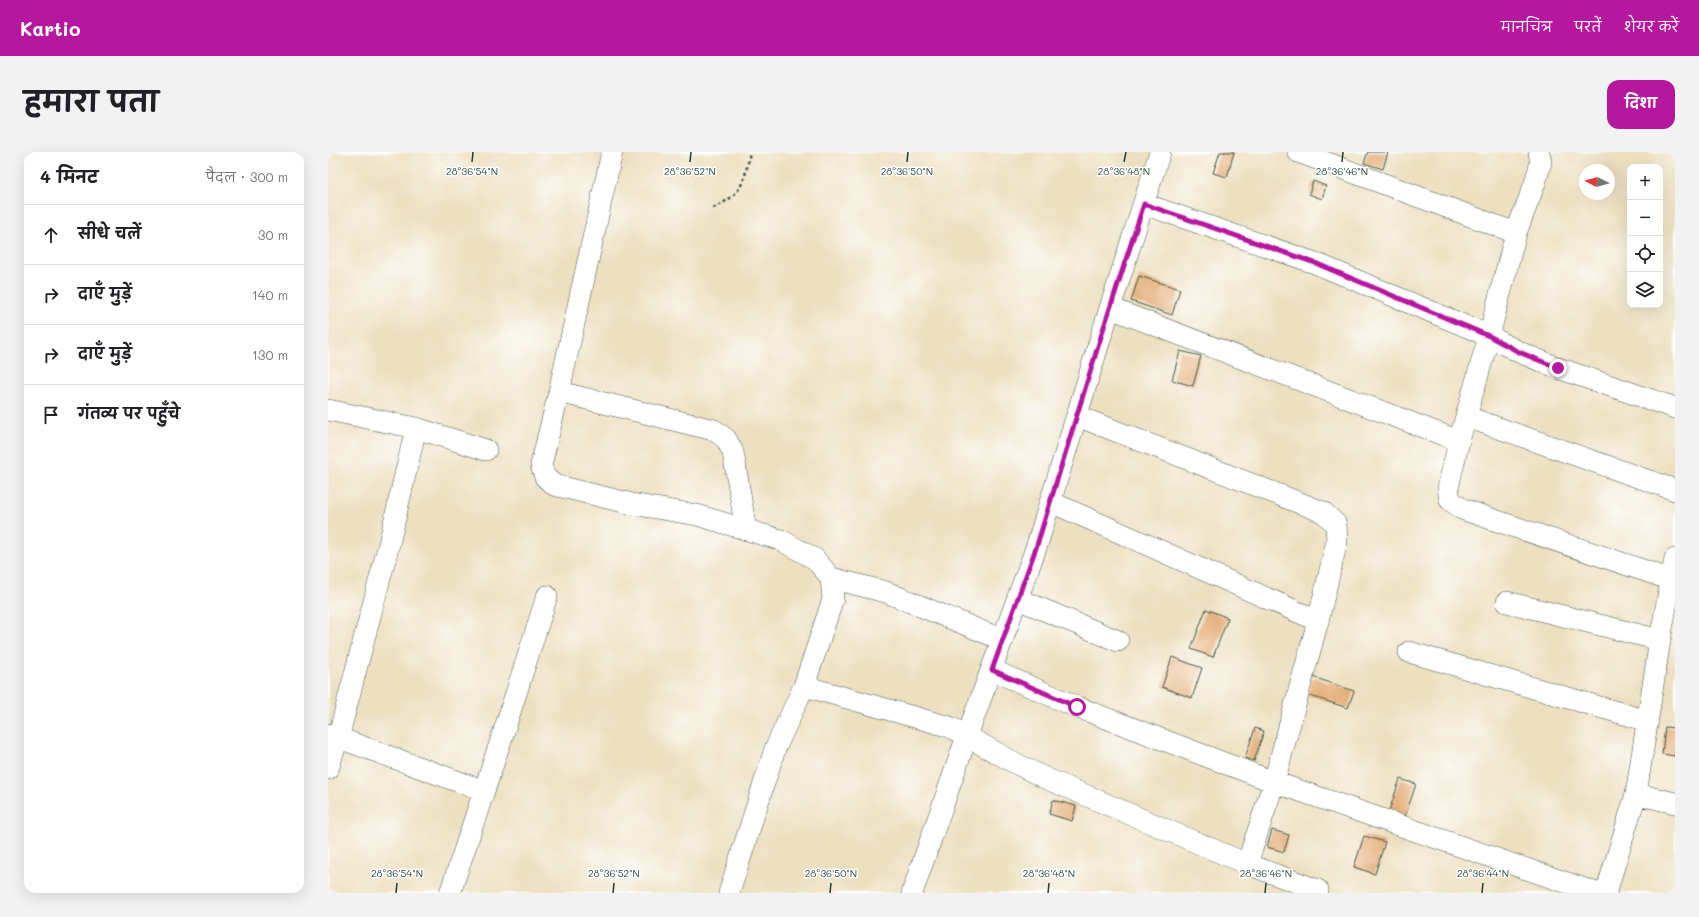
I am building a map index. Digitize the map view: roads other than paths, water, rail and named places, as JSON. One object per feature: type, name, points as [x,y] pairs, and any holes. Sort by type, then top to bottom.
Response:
[{"type":"street","points":[[612,152],[559,392],[541,465],[544,477],[554,485],[632,504],[697,515],[781,540],[815,559],[831,578],[833,599],[804,686],[775,749],[729,893]]},
{"type":"street","points":[[912,893],[967,736],[1037,545],[1160,152]]},
{"type":"street","points":[[1298,152],[1516,233]]},
{"type":"street","points":[[1539,152],[1541,162],[1535,184],[1516,233],[1467,417],[1459,441],[1448,488],[1450,500],[1462,509],[1673,581]]},
{"type":"street","points":[[1144,204],[1315,263],[1489,336],[1519,352],[1558,368],[1675,408]]},
{"type":"street","points":[[1110,308],[1459,441]]},
{"type":"street","points":[[559,392],[714,430],[726,439],[733,452],[746,530]]},
{"type":"street","points":[[329,415],[416,428],[486,450]]},
{"type":"street","points":[[1077,416],[1323,512],[1336,524],[1337,541],[1318,620],[1274,782],[1247,864]]},
{"type":"street","points":[[1467,417],[1675,490]]},
{"type":"street","points":[[328,769],[333,736],[389,544],[416,428]]},
{"type":"street","points":[[1050,502],[1318,620]]},
{"type":"street","points":[[1606,893],[1636,794],[1660,640],[1673,581],[1675,559]]},
{"type":"street","points":[[831,578],[886,592],[1003,640]]},
{"type":"street","points":[[450,893],[547,596]]},
{"type":"street","points":[[1018,599],[1118,641]]},
{"type":"street","points":[[1507,602],[1660,640]]},
{"type":"street","points":[[1409,652],[1648,721]]},
{"type":"street","points":[[992,670],[1077,707],[1274,782],[1596,893]]},
{"type":"street","points":[[804,686],[950,726],[1015,763],[1045,778],[1247,864],[1318,890]]},
{"type":"street","points":[[333,736],[484,792]]},
{"type":"street","points":[[1636,794],[1675,803]]}]
